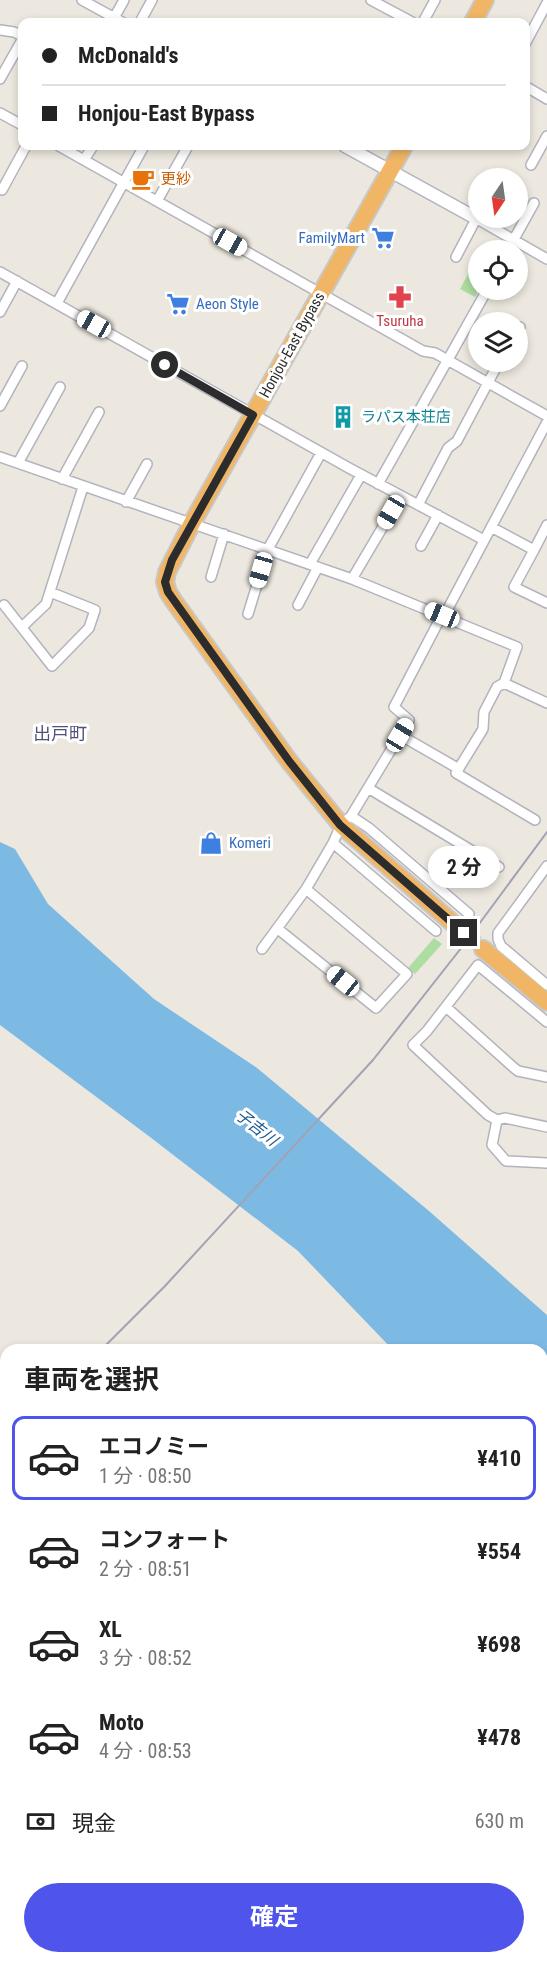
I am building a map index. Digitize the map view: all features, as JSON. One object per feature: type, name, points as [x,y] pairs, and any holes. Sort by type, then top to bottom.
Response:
[{"type":"highway","points":[[475,18],[485,0]]},
{"type":"highway","name":"Honjou-East Bypass","points":[[402,150],[192,523],[167,572],[165,582],[168,592],[289,761],[346,820],[464,933]]},
{"type":"highway","points":[[483,949],[547,1002]]},
{"type":"street","points":[[82,0],[114,18]]},
{"type":"street","points":[[119,18],[124,0]]},
{"type":"street","points":[[142,18],[152,0]]},
{"type":"street","points":[[425,18],[435,0]]},
{"type":"street","points":[[376,1],[405,18]]},
{"type":"street","points":[[530,35],[547,3]]},
{"type":"street","points":[[0,30],[14,32],[18,35]]},
{"type":"street","points":[[0,80],[18,46]]},
{"type":"street","points":[[530,88],[546,94]]},
{"type":"street","points":[[0,113],[18,123]]},
{"type":"street","points":[[531,165],[547,136]]},
{"type":"street","points":[[2,190],[24,150]]},
{"type":"street","points":[[66,150],[423,351],[435,353],[547,416]]},
{"type":"street","points":[[84,160],[90,150]]},
{"type":"street","points":[[57,303],[142,150]]},
{"type":"street","points":[[157,201],[186,150]]},
{"type":"street","points":[[352,150],[468,215]]},
{"type":"street","points":[[492,228],[514,240],[534,203]]},
{"type":"street","points":[[456,257],[469,228]]},
{"type":"street","points":[[528,248],[547,259]]},
{"type":"street","points":[[0,272],[321,453],[484,540]]},
{"type":"street","points":[[0,312],[17,281]]},
{"type":"street","points":[[378,484],[481,300]]},
{"type":"street","points":[[0,406],[22,366]]},
{"type":"street","points":[[418,505],[448,448],[457,441],[489,384],[493,372]]},
{"type":"street","points":[[18,463],[60,387]]},
{"type":"street","points":[[62,479],[99,412]]},
{"type":"street","points":[[262,949],[306,888],[409,720],[394,707],[547,422]]},
{"type":"street","points":[[248,614],[268,549],[321,453]]},
{"type":"street","points":[[0,457],[314,565],[517,647],[504,683],[497,687],[484,712],[483,729],[456,773],[535,820]]},
{"type":"street","points":[[126,502],[147,464]]},
{"type":"street","points":[[298,605],[314,565],[361,475]]},
{"type":"street","points":[[22,627],[46,604],[83,487]]},
{"type":"street","points":[[352,579],[401,496]]},
{"type":"street","points":[[421,546],[438,515]]},
{"type":"street","points":[[547,525],[514,587],[547,603]]},
{"type":"street","points":[[491,526],[534,550]]},
{"type":"street","points":[[212,578],[224,534]]},
{"type":"street","points":[[3,605],[52,666],[89,628],[95,610],[50,591]]},
{"type":"street","points":[[504,683],[547,703]]},
{"type":"street","points":[[400,735],[459,769]]},
{"type":"street","points":[[368,788],[499,867]]},
{"type":"street","points":[[346,820],[369,828],[469,914]]},
{"type":"street","points":[[333,843],[436,931]]},
{"type":"street","points":[[547,866],[498,933],[498,939],[501,946],[547,985]]},
{"type":"street","points":[[278,928],[376,1008],[407,974],[306,888]]},
{"type":"street","points":[[547,1022],[478,965],[413,1045],[496,1120],[505,1118],[547,1127]]},
{"type":"street","points":[[446,1007],[518,1071],[547,1077]]},
{"type":"street","points":[[496,1120],[492,1145],[506,1161],[547,1163]]},
{"type":"green space","points":[[468,274],[468,293],[460,289]]},
{"type":"green space","points":[[434,938],[442,944],[415,974],[408,968]]},
{"type":"water","name":"子吉川","points":[[0,842],[15,849],[48,904],[154,999],[257,1068],[429,1211],[547,1315],[547,1344],[387,1344],[298,1251],[0,1025]]},
{"type":"tunnel","points":[[464,933],[483,949]]},
{"type":"railway","points":[[107,1344],[165,1286],[373,1060],[462,947],[547,832]]},
{"type":"place","name":"更紗","points":[[143,179]]},
{"type":"place","name":"FamilyMart","points":[[383,238]]},
{"type":"place","name":"Tsuruha","points":[[400,297]]},
{"type":"place","name":"Aeon Style","points":[[178,304]]},
{"type":"place","name":"ラパス本荘店","points":[[343,417]]},
{"type":"place","name":"Komeri","points":[[211,843]]},
{"type":"district","name":"出戸町","points":[[60,734]]},
{"type":"route","points":[[165,365],[253,415],[172,560],[165,582],[168,592],[289,761],[340,825],[464,933]]}]
